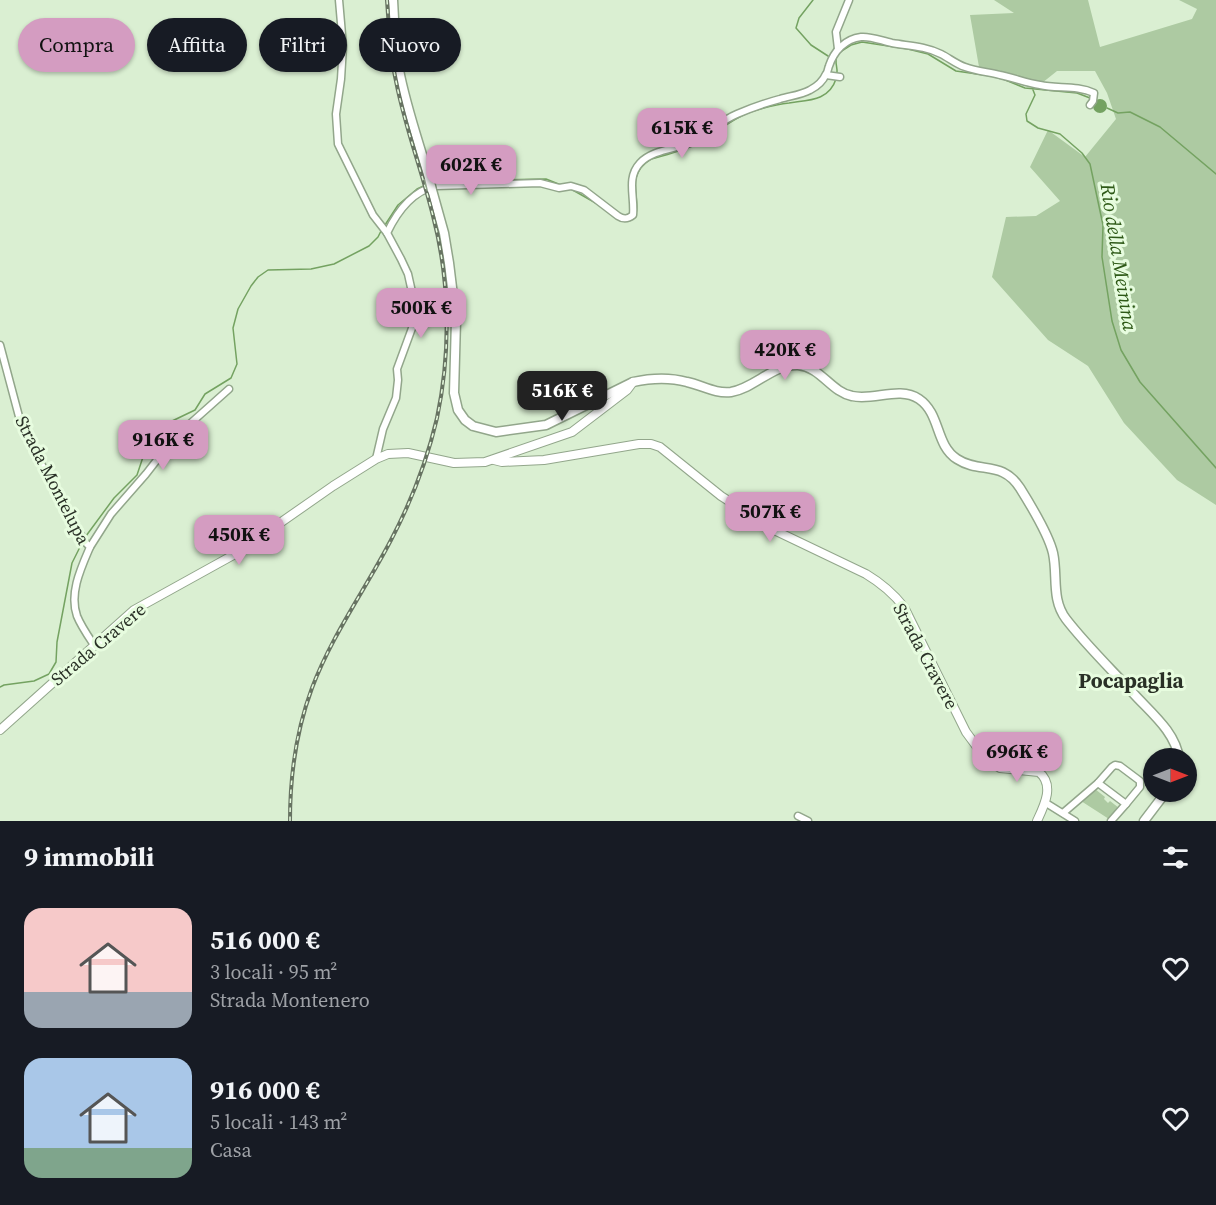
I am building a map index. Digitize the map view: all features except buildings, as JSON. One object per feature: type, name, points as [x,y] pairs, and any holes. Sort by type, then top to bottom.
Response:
[{"type":"main road","points":[[393,0],[399,71],[444,233],[451,273],[456,320],[454,393],[458,410],[465,420],[472,426],[496,432],[546,425],[633,382],[666,378],[689,382],[715,391],[731,392],[795,365],[813,370],[838,390],[851,396],[870,397],[901,393],[912,395],[920,399],[933,414],[942,441],[954,458],[967,465],[1005,472],[1016,481],[1049,542],[1055,563],[1057,600],[1064,616],[1166,729],[1177,748]]},
{"type":"main road","points":[[1144,821],[1158,802]]},
{"type":"street","points":[[339,0],[343,46],[336,114],[338,144],[359,189],[408,274],[416,310],[415,320],[397,369],[396,398],[383,429],[376,459]]},
{"type":"street","points":[[838,49],[836,32],[849,0]]},
{"type":"street","points":[[384,230],[410,200],[421,191],[435,186],[540,183],[575,187],[584,190],[622,219],[629,219],[633,215],[634,207],[632,178],[636,167],[642,160],[650,155],[693,142],[733,115],[808,92],[833,76],[829,64],[838,49],[852,39],[860,37],[914,45],[939,53],[963,67],[1049,87],[1087,89],[1094,93],[1090,105]]},
{"type":"street","name":"Strada Montelupa","points":[[0,345],[21,424],[50,481],[88,545],[78,576],[75,603],[78,617],[94,645]]},
{"type":"street","name":"Strada Cravere","points":[[0,730],[134,610],[237,553],[376,459],[388,454],[408,453],[454,463],[478,463],[493,459],[572,432],[627,390],[633,382]]},
{"type":"street","points":[[88,545],[174,438],[230,389]]},
{"type":"street","name":"Strada Cravere","points":[[493,459],[502,462],[544,460],[651,444],[660,447],[721,496],[774,530],[866,574],[893,594],[904,607],[966,732],[983,754],[1000,768],[1039,772],[1047,782],[1046,803]]},
{"type":"street","points":[[1064,813],[1115,765],[1120,766],[1140,781],[1140,787],[1110,821]]},
{"type":"street","points":[[1098,783],[1126,804]]},
{"type":"street","points":[[1037,821],[1046,803],[1075,821]]},
{"type":"street","points":[[798,816],[808,821]]},
{"type":"shaded area","points":[[994,0],[1088,0],[1100,47],[1192,19],[1197,9],[1179,0],[1216,0],[1216,505],[1177,480],[1124,423],[1088,366],[1048,340],[992,277],[1006,217],[1036,216],[1060,201],[1030,167],[1048,130],[1085,157],[1116,119],[1107,93],[1095,71],[1057,71],[1042,83],[979,67],[970,15],[1014,13]]},
{"type":"shaded area","points":[[1100,99],[1105,101],[1107,106],[1105,111],[1100,113],[1095,111],[1093,106],[1095,101]]},
{"type":"shaded area","points":[[1095,789],[1105,797],[1108,803],[1110,801],[1119,808],[1109,819],[1081,801]]},
{"type":"waterway","points":[[813,0],[799,18],[796,28],[811,45],[828,56]]},
{"type":"waterway","points":[[840,52],[851,45],[862,42],[908,49],[928,54],[956,71],[998,77],[1025,88],[1077,93],[1090,98]]},
{"type":"waterway","points":[[837,56],[837,74]]},
{"type":"waterway","points":[[622,221],[634,217],[637,206],[636,178],[640,170],[651,159],[696,144],[733,120],[749,113],[817,98],[828,92],[836,79]]},
{"type":"waterway","name":"Rio della Meinina","points":[[1033,90],[1035,95],[1026,114],[1027,121],[1038,128],[1060,134],[1082,153],[1090,164],[1103,225],[1102,257],[1112,321],[1121,350],[1140,382],[1216,468]]},
{"type":"waterway","points":[[1107,108],[1118,113],[1130,112],[1160,127],[1216,174]]},
{"type":"waterway","points":[[432,183],[546,179],[561,185]]},
{"type":"waterway","points":[[385,225],[398,205],[417,189],[428,184]]},
{"type":"waterway","points":[[571,189],[601,206]]},
{"type":"waterway","points":[[86,536],[114,498],[137,475],[144,454],[170,422],[195,410],[205,394],[231,378],[237,364],[233,328],[238,309],[258,277],[268,270],[311,269],[334,264],[369,246],[382,229]]},
{"type":"waterway","points":[[0,687],[34,681],[49,674],[56,662],[57,642],[72,563],[82,543]]},
{"type":"railway","points":[[290,821],[295,753],[306,704],[329,650],[381,559],[412,496],[433,434],[445,368],[447,317],[443,266],[433,216],[396,81],[387,0]]},
{"type":"district","name":"Pocapaglia","points":[[1131,680]]}]
